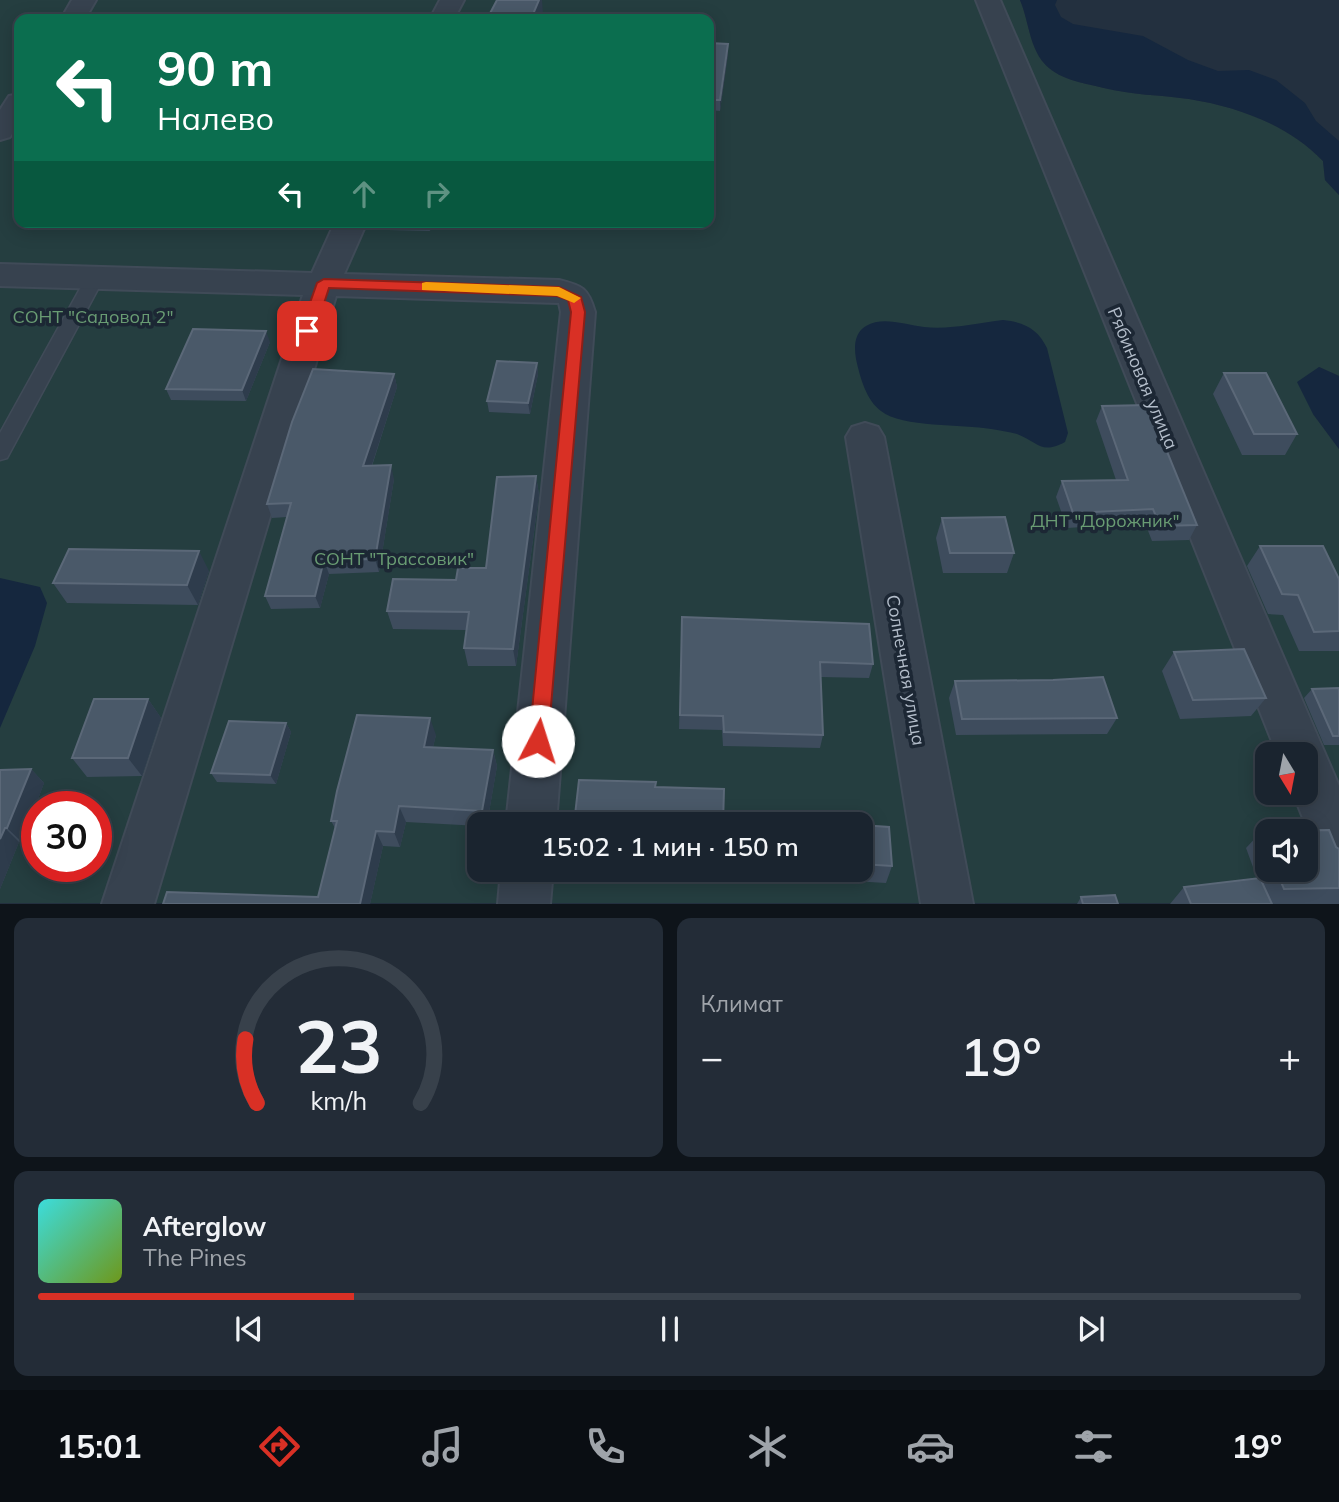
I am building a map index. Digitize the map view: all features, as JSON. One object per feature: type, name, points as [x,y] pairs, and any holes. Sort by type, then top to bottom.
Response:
[{"type":"street","name":"Рябиновая улица","points":[[988,0],[1296,742]]},
{"type":"street","points":[[0,131],[14,110]]},
{"type":"street","points":[[128,904],[324,283],[348,228]]},
{"type":"street","points":[[0,275],[559,292],[574,297],[578,312],[532,812]]},
{"type":"street","name":"Солнечная улица","points":[[865,438],[947,904]]},
{"type":"street","points":[[1318,794],[1339,846]]},
{"type":"street","points":[[524,904],[526,882]]},
{"type":"lane","points":[[0,452],[96,276]]},
{"type":"green space","points":[[0,0],[1020,0],[1035,48],[1053,71],[1078,82],[1136,94],[1208,102],[1262,119],[1294,137],[1323,161],[1325,180],[1339,195],[1339,376],[1319,367],[1313,414],[1339,449],[1339,903],[0,903]]},
{"type":"water","points":[[1020,0],[1057,0],[1055,5],[1061,17],[1073,24],[1143,36],[1188,60],[1218,71],[1249,70],[1276,80],[1305,103],[1316,121],[1339,141],[1339,195],[1325,180],[1323,161],[1294,137],[1262,120],[1208,102],[1115,90],[1078,82],[1053,71],[1035,48]]},
{"type":"water","points":[[1003,320],[1030,328],[1047,348],[1068,433],[1065,442],[1057,446],[1040,446],[1017,434],[1004,431],[903,420],[881,411],[864,388],[855,350],[857,336],[866,326],[887,321],[943,328]]},
{"type":"water","points":[[1319,367],[1339,376],[1339,449],[1313,414],[1297,382]]},
{"type":"water","points":[[0,578],[40,587],[47,603],[35,646],[0,728]]},
{"type":"building","points":[[497,0],[539,0],[533,14],[490,14]]},
{"type":"building","points":[[714,43],[728,44],[720,100],[714,100]]},
{"type":"building","points":[[193,329],[266,331],[242,390],[166,389]]},
{"type":"building","points":[[497,361],[537,363],[528,403],[487,401]]},
{"type":"building","points":[[313,369],[394,374],[363,466],[391,465],[375,559],[324,560],[315,596],[265,596],[291,503],[267,504],[292,422]]},
{"type":"building","points":[[1224,373],[1266,373],[1297,434],[1254,434]]},
{"type":"building","points":[[1148,405],[1197,525],[1160,526],[1153,509],[1073,513],[1062,481],[1128,480],[1102,406]]},
{"type":"building","points":[[536,476],[513,649],[464,648],[469,612],[387,611],[393,579],[456,580],[458,568],[486,568],[497,477]]},
{"type":"building","points":[[1005,517],[1014,553],[950,553],[942,518]]},
{"type":"building","points":[[1260,546],[1323,546],[1339,579],[1339,631],[1314,632],[1298,595],[1282,594]]},
{"type":"building","points":[[69,549],[199,551],[187,585],[53,583]]},
{"type":"building","points":[[682,617],[869,624],[873,664],[820,662],[823,735],[724,732],[723,716],[680,715]]},
{"type":"building","points":[[1244,649],[1266,698],[1193,700],[1174,652]]},
{"type":"building","points":[[1103,677],[1117,718],[962,719],[955,681],[1053,680]]},
{"type":"building","points":[[1339,688],[1339,736],[1333,736],[1312,689]]},
{"type":"building","points":[[94,699],[148,699],[128,758],[72,758]]},
{"type":"building","points":[[357,715],[430,718],[424,747],[493,750],[482,811],[399,806],[394,832],[376,831],[360,904],[163,904],[167,892],[318,897],[337,821],[331,821],[337,791]]},
{"type":"building","points":[[229,721],[286,723],[270,775],[211,773]]},
{"type":"building","points":[[31,769],[0,839],[0,770]]},
{"type":"building","points":[[579,780],[656,782],[655,787],[724,789],[723,812],[575,812]]},
{"type":"building","points":[[873,826],[889,827],[892,866],[873,865]]},
{"type":"building","points":[[1318,830],[1329,830],[1339,849],[1339,888],[1284,889],[1281,882],[1318,882]]},
{"type":"building","points":[[1255,879],[1255,882],[1262,882],[1272,904],[1191,904],[1184,887]]},
{"type":"building","points":[[1115,895],[1118,904],[1083,904],[1081,897]]},
{"type":"slow traffic","points":[[426,286],[559,292],[574,298]]},
{"type":"route","points":[[307,331],[324,283],[559,292],[574,297],[578,312],[538,741]]},
{"type":"park label","name":"СОНТ \"Садовод 2\"","points":[[93,316]]},
{"type":"park label","name":"ДНТ \"Дорожник\"","points":[[1105,520]]},
{"type":"park label","name":"СОНТ \"Трассовик\"","points":[[394,558]]}]
